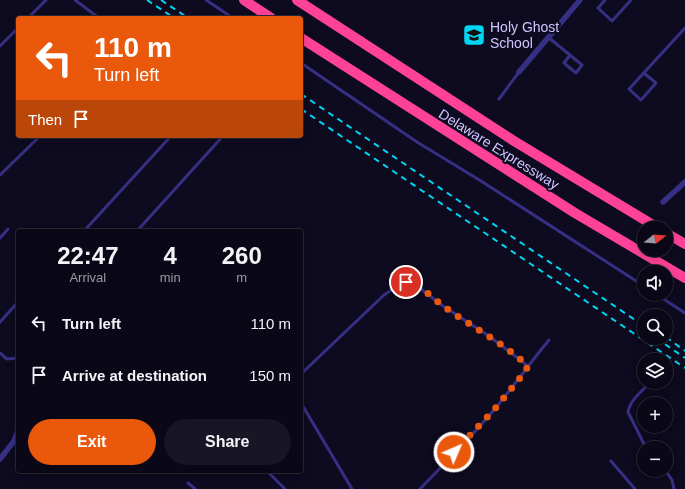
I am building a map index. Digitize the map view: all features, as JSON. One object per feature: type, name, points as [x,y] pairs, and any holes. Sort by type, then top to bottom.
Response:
[{"type":"highway","points":[[244,0],[268,16]]},
{"type":"highway","name":"Delaware Expressway","points":[[297,0],[500,132],[646,221]]},
{"type":"highway","name":"Delaware Expressway","points":[[303,39],[574,213],[685,278]]},
{"type":"highway","points":[[673,236],[685,244]]},
{"type":"street","points":[[518,72],[580,0]]},
{"type":"street","points":[[663,202],[685,182]]},
{"type":"street","points":[[0,459],[11,445],[16,434]]},
{"type":"lane","points":[[30,16],[46,0]]},
{"type":"lane","points":[[75,0],[96,16]]},
{"type":"lane","points":[[206,0],[230,16]]},
{"type":"lane","points":[[605,0],[598,8],[612,21],[631,0]]},
{"type":"lane","points":[[644,73],[656,83],[641,100],[629,89],[685,28]]},
{"type":"lane","points":[[0,46],[16,30]]},
{"type":"lane","points":[[548,37],[570,55],[582,65],[576,73],[564,63],[570,55]]},
{"type":"lane","points":[[303,65],[417,142],[481,181],[637,281]]},
{"type":"lane","points":[[499,99],[518,72]]},
{"type":"lane","points":[[0,175],[38,138]]},
{"type":"lane","points":[[86,229],[169,138]]},
{"type":"lane","points":[[139,229],[221,138]]},
{"type":"lane","points":[[0,238],[8,229]]},
{"type":"lane","points":[[303,372],[384,295],[406,282],[417,286],[443,306],[489,336],[528,366]]},
{"type":"lane","points":[[667,301],[685,313]]},
{"type":"lane","points":[[0,322],[16,304]]},
{"type":"lane","points":[[420,489],[493,411],[549,340]]},
{"type":"lane","points":[[0,353],[7,359],[16,358]]},
{"type":"lane","points":[[642,441],[628,412],[629,407],[635,398],[644,389]]},
{"type":"lane","points":[[303,406],[352,489]]},
{"type":"lane","points":[[611,461],[635,489]]},
{"type":"lane","points":[[269,473],[285,489]]},
{"type":"lane","points":[[670,477],[674,489]]},
{"type":"lane","points":[[188,483],[195,489]]},
{"type":"railway","points":[[147,0],[171,16]]},
{"type":"railway","points":[[161,0],[185,16]]},
{"type":"railway","points":[[303,95],[637,321]]},
{"type":"railway","points":[[303,110],[685,368]]},
{"type":"railway","points":[[673,342],[685,351]]},
{"type":"railway","points":[[666,345],[685,358]]},
{"type":"place","name":"Holy Ghost School","points":[[474,35]]},
{"type":"route","points":[[406,282],[411,282],[417,286],[443,306],[489,336],[528,366],[518,382],[454,452]]}]
